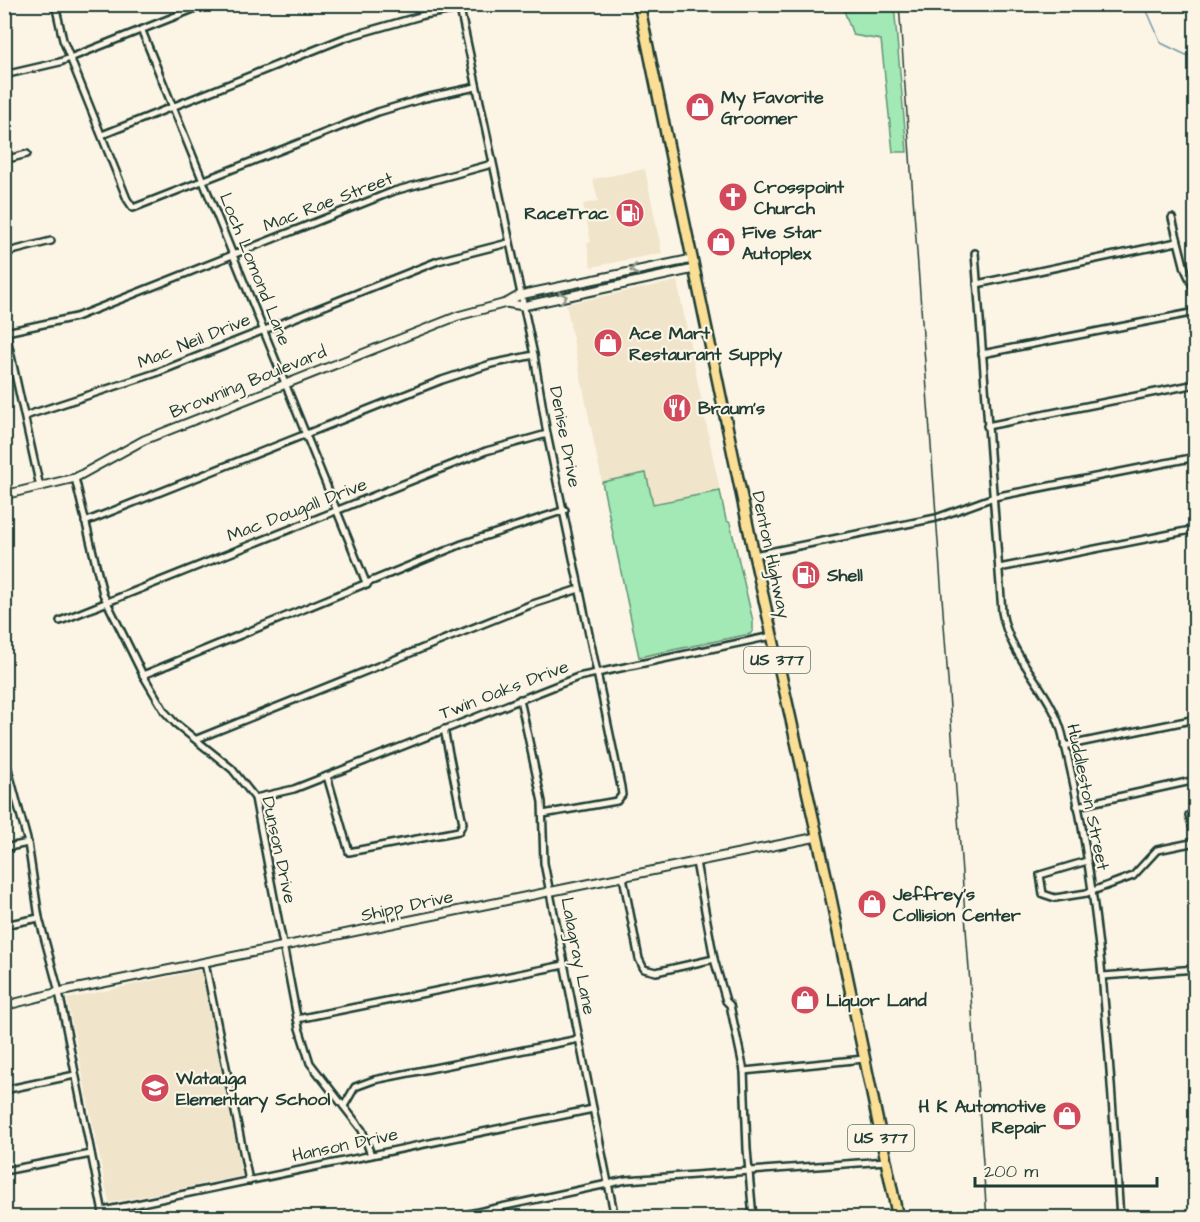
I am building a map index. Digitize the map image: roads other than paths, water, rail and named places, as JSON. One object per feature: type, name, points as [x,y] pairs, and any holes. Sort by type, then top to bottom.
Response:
[{"type":"main road","name":"Denton Highway","points":[[639,4],[754,555],[898,1218]]},
{"type":"street","points":[[55,4],[70,58],[127,199],[133,208],[378,112],[425,98],[476,87]]},
{"type":"street","points":[[4,75],[70,58],[206,4]]},
{"type":"street","points":[[102,135],[347,37],[459,7]]},
{"type":"street","name":"Denise Drive","points":[[459,7],[508,243],[534,355],[547,434],[565,510],[579,590],[622,795],[617,801],[543,814]]},
{"type":"street","name":"Loch Lomond Lane","points":[[142,31],[367,585]]},
{"type":"street","points":[[4,160],[27,154]]},
{"type":"street","name":"Mac Rae Street","points":[[6,332],[76,317],[394,191],[492,164]]},
{"type":"street","points":[[1172,218],[1177,242],[1196,293]]},
{"type":"street","points":[[4,253],[51,242]]},
{"type":"street","points":[[977,284],[1177,242]]},
{"type":"street","name":"Mac Neil Drive","points":[[25,416],[105,391],[438,261],[508,243]]},
{"type":"street","name":"Huddleston Street","points":[[975,253],[1004,623],[1020,660],[1052,706],[1065,746],[1077,806],[1092,891],[1103,976],[1120,1218]]},
{"type":"street","name":"Browning Boulevard","points":[[4,495],[75,478],[144,440],[458,316],[506,303],[520,295],[613,275],[693,264]]},
{"type":"street","name":"Browning Boulevard","points":[[506,303],[523,306],[616,286],[693,264]]},
{"type":"street","points":[[613,275],[616,286]]},
{"type":"street","points":[[982,354],[1196,312]]},
{"type":"street","points":[[4,324],[40,487]]},
{"type":"street","points":[[85,522],[466,371],[534,355]]},
{"type":"street","points":[[987,426],[1196,384]]},
{"type":"street","name":"Mac Dougall Drive","points":[[60,621],[486,451],[547,434]]},
{"type":"street","points":[[754,555],[936,518],[994,497],[1196,457]]},
{"type":"street","name":"Dunson Drive","points":[[75,478],[106,602],[143,675],[165,712],[232,769],[255,798],[297,1019],[310,1063],[362,1130],[371,1155]]},
{"type":"street","points":[[143,675],[501,530],[565,510]]},
{"type":"street","points":[[999,568],[1196,529]]},
{"type":"street","points":[[197,739],[530,605],[579,590]]},
{"type":"street","name":"Twin Oaks Drive","points":[[255,798],[294,789],[520,699],[597,673],[772,636]]},
{"type":"street","name":"Lalagray Lane","points":[[520,699],[543,814],[543,850],[550,892],[615,1218]]},
{"type":"street","points":[[1065,746],[1196,719]]},
{"type":"street","points":[[327,776],[349,852],[459,831],[463,824],[444,729]]},
{"type":"street","points":[[4,754],[27,843],[39,918],[59,992],[104,1214]]},
{"type":"street","points":[[1077,806],[1196,780]]},
{"type":"street","points":[[1087,861],[1044,872],[1040,875],[1043,894],[1055,898],[1092,891],[1132,876],[1157,850],[1196,840],[1189,815]]},
{"type":"street","name":"Shipp Drive","points":[[4,1006],[59,992],[817,837]]},
{"type":"street","points":[[4,848],[27,843]]},
{"type":"street","points":[[696,862],[714,958],[726,1001],[730,1005],[744,1071],[753,1218]]},
{"type":"street","points":[[623,877],[639,959],[644,969],[656,972],[714,958]]},
{"type":"street","points":[[4,925],[39,918]]},
{"type":"street","points":[[206,963],[249,1180]]},
{"type":"street","points":[[297,1019],[564,965]]},
{"type":"street","points":[[1103,976],[1196,969]]},
{"type":"street","points":[[344,1106],[355,1087],[374,1080],[579,1039]]},
{"type":"street","points":[[744,1071],[864,1059]]},
{"type":"street","points":[[4,1090],[75,1075]]},
{"type":"street","name":"Hanson Drive","points":[[104,1214],[249,1180],[593,1109]]},
{"type":"street","points":[[4,1172],[91,1154]]},
{"type":"street","points":[[454,1217],[609,1183],[886,1161]]},
{"type":"waterway","points":[[1144,4],[1161,43],[1186,55],[1196,54]]},
{"type":"railway","points":[[899,4],[987,1218]]},
{"type":"place","name":"My Favorite Groomer","points":[[700,107]]},
{"type":"place","name":"Crosspoint Church","points":[[733,197]]},
{"type":"place","name":"RaceTrac","points":[[630,213]]},
{"type":"place","name":"Five Star Autoplex","points":[[721,242]]},
{"type":"place","name":"Ace Mart Restaurant Supply","points":[[608,343]]},
{"type":"place","name":"Braum's","points":[[677,408]]},
{"type":"place","name":"Shell","points":[[806,575]]},
{"type":"place","name":"Jeffrey's Collision Center","points":[[872,904]]},
{"type":"place","name":"Liquor Land","points":[[805,1000]]},
{"type":"place","name":"Watauga Elementary School","points":[[155,1088]]},
{"type":"place","name":"H K Automotive Repair","points":[[1067,1116]]}]
